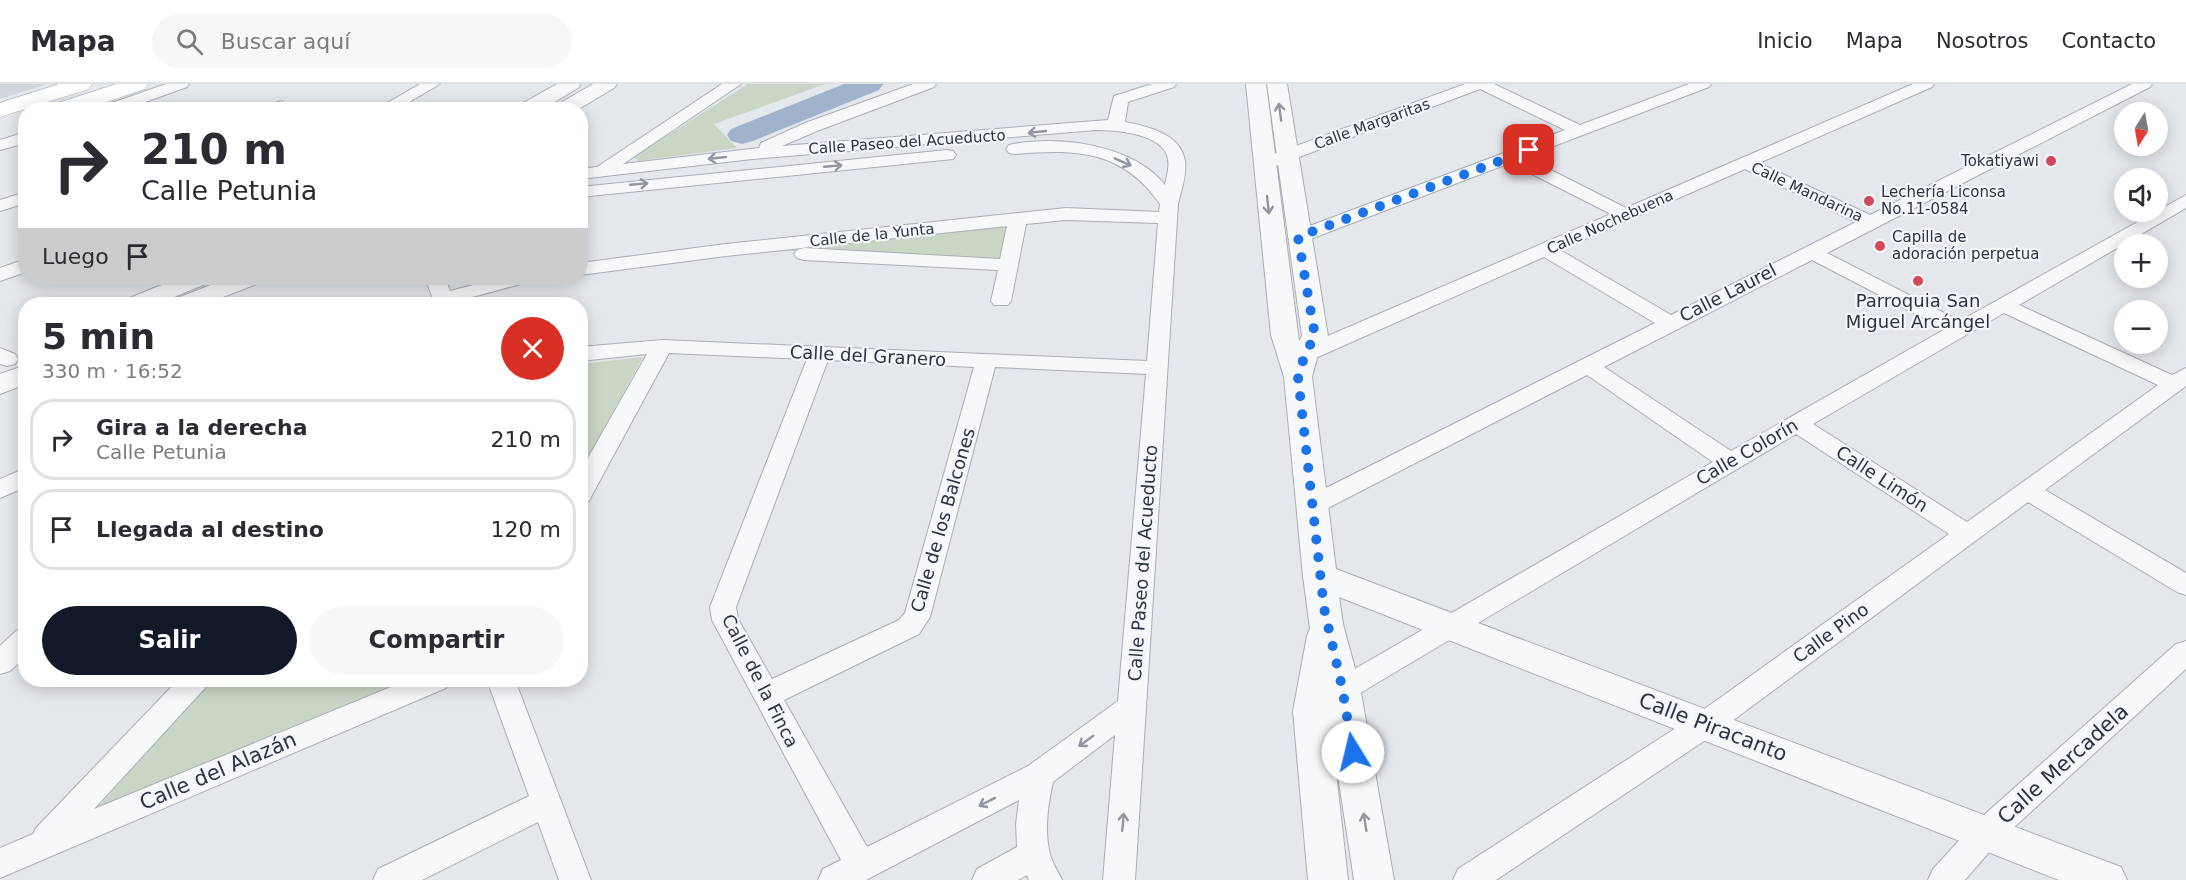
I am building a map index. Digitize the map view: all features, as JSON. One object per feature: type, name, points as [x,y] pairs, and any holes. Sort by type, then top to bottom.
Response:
[{"type":"main road","points":[[25,102],[81,84]]},
{"type":"main road","points":[[84,102],[137,84]]},
{"type":"main road","points":[[0,110],[18,104]]},
{"type":"main road","points":[[0,129],[18,123]]},
{"type":"street","points":[[129,102],[181,84]]},
{"type":"street","points":[[398,102],[431,84]]},
{"type":"street","points":[[539,102],[571,84]]},
{"type":"street","points":[[576,102],[607,84]]},
{"type":"street","points":[[600,171],[734,84]]},
{"type":"street","points":[[752,154],[811,127],[928,84]]},
{"type":"street","points":[[1116,124],[1120,99],[1168,84]]},
{"type":"street","points":[[1256,84],[1284,334],[1299,364],[1319,576],[1326,624],[1342,687],[1374,880]]},
{"type":"street","points":[[1276,84],[1315,336],[1299,364]]},
{"type":"street","points":[[1480,84],[1580,131]]},
{"type":"street","name":"Calle Margaritas","points":[[1264,164],[1480,84]]},
{"type":"street","points":[[1298,237],[1703,84]]},
{"type":"street","name":"Calle Nochebuena","points":[[1299,364],[1626,214],[1926,84]]},
{"type":"street","name":"Calle Laurel","points":[[1313,505],[2144,84]]},
{"type":"street","name":"Calle Paseo del Acueducto","points":[[588,173],[752,154],[1116,124],[1144,131],[1174,152],[1177,161],[1169,211],[1119,880]]},
{"type":"street","points":[[1067,148],[1067,143],[1074,135],[1096,125]]},
{"type":"street","points":[[0,145],[18,139]]},
{"type":"street","name":"Calle Paseo del Acueducto","points":[[983,152],[1031,147],[1067,148],[1108,156],[1129,164],[1147,175],[1169,211]]},
{"type":"street","name":"Calle Paseo del Acueducto","points":[[588,191],[616,186],[960,154]]},
{"type":"street","points":[[1512,157],[1626,214]]},
{"type":"street","name":"Calle Mandarina","points":[[1745,163],[1870,222]]},
{"type":"street","points":[[0,206],[18,200]]},
{"type":"street","name":"Calle Colorín","points":[[1311,711],[1342,687],[1730,462],[1960,329],[2181,207]]},
{"type":"street","name":"Calle de la Yunta","points":[[588,268],[726,250],[1066,214],[1169,211]]},
{"type":"street","points":[[1001,300],[1018,219]]},
{"type":"street","name":"Calle de la Yunta","points":[[726,250],[1007,265]]},
{"type":"street","points":[[1546,250],[1669,323]]},
{"type":"street","points":[[1811,252],[1960,329]]},
{"type":"street","points":[[0,275],[18,268]]},
{"type":"street","points":[[199,296],[230,285]]},
{"type":"street","points":[[460,297],[499,285]]},
{"type":"street","points":[[2003,305],[2180,379]]},
{"type":"street","points":[[588,480],[662,346]]},
{"type":"street","name":"Calle del Granero","points":[[588,353],[662,346],[1157,368]]},
{"type":"street","name":"Calle de la Finca","points":[[820,353],[723,607],[725,620],[765,696],[861,866]]},
{"type":"street","name":"Calle de los Balcones","points":[[765,696],[909,627],[917,617],[987,362]]},
{"type":"street","points":[[1587,365],[1730,462]]},
{"type":"street","name":"Calle Pino","points":[[1469,880],[1706,724],[2180,379]]},
{"type":"street","name":"Calle Limón","points":[[1797,424],[1967,534]]},
{"type":"street","points":[[0,490],[18,480]]},
{"type":"street","points":[[2027,490],[2186,585]]},
{"type":"street","name":"Calle Piracanto","points":[[1319,576],[2107,880]]},
{"type":"street","points":[[1326,624],[1311,711],[1328,880]]},
{"type":"street","points":[[0,663],[18,646]]},
{"type":"street","name":"Calle Mercadela","points":[[1944,880],[1986,833],[2186,652]]},
{"type":"street","points":[[41,846],[189,687]]},
{"type":"street","name":"Calle del Alazán","points":[[0,863],[419,687]]},
{"type":"street","points":[[504,687],[575,880]]},
{"type":"street","name":"Calle Paseo del Acueducto","points":[[834,880],[1039,776],[1133,706]]},
{"type":"street","points":[[988,880],[1040,867],[1033,805],[1039,776]]},
{"type":"street","points":[[389,880],[546,803]]},
{"type":"shaded area","points":[[0,84],[47,84],[0,99]]},
{"type":"green space","points":[[748,84],[825,84],[714,124],[737,148],[638,161],[633,157]]},
{"type":"green space","points":[[1013,222],[1003,263],[755,249]]},
{"type":"green space","points":[[643,357],[588,457],[588,363]]},
{"type":"green space","points":[[205,687],[395,687],[90,816]]},
{"type":"waterway","points":[[742,135],[869,84]]},
{"type":"place","name":"Tokatiyawi","points":[[2051,161]]},
{"type":"place","name":"Lechería Liconsa No.11-0584","points":[[1869,201]]},
{"type":"place","name":"Capilla de adoración perpetua","points":[[1880,246]]},
{"type":"place","name":"Parroquia San Miguel Arcángel","points":[[1918,281]]},
{"type":"route","points":[[1353,752],[1342,687],[1326,624],[1319,576],[1298,377],[1305,354],[1315,336],[1298,237],[1529,150]]}]
